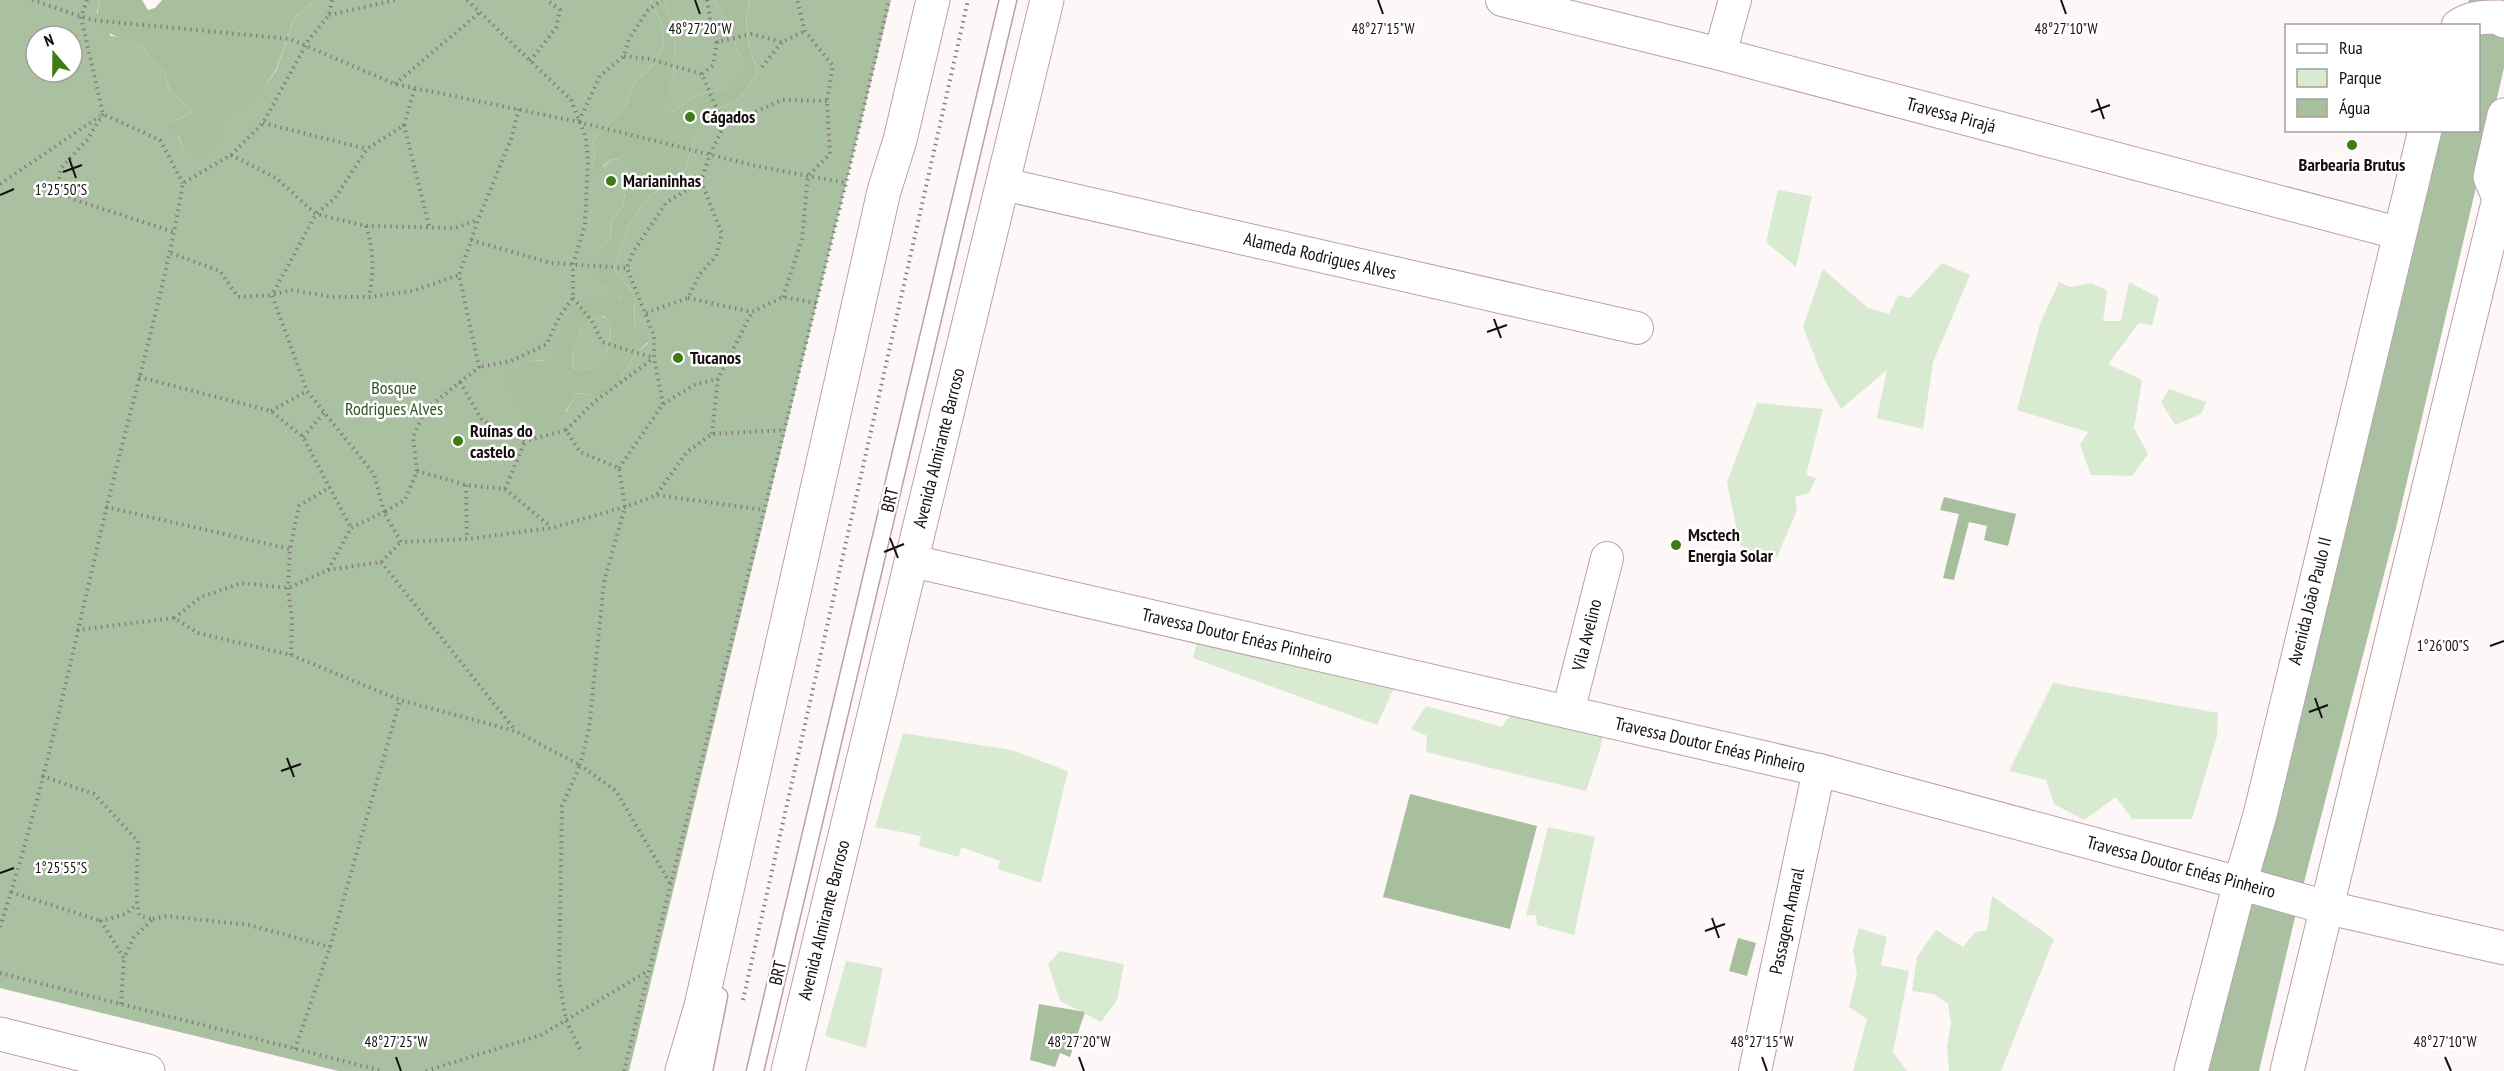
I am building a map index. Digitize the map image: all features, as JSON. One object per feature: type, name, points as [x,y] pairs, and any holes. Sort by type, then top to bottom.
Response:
[{"type":"main road","points":[[682,1071],[703,994],[884,191],[900,140],[933,0]]},
{"type":"main road","name":"Avenida Almirante Barroso","points":[[788,1071],[1047,0]]},
{"type":"main road","points":[[2451,24],[2457,0]]},
{"type":"main road","points":[[2461,24],[2485,17],[2500,17],[2504,21]]},
{"type":"main road","points":[[2287,1071],[2325,907],[2497,247],[2501,188],[2490,177],[2504,115]]},
{"type":"main road","name":"Avenida João Paulo II","points":[[2191,1071],[2260,815],[2398,233],[2424,132]]},
{"type":"main road","name":"Travessa Doutor Enéas Pinheiro","points":[[2240,883],[2325,907],[2504,948]]},
{"type":"main road","points":[[0,1034],[148,1071]]},
{"type":"street","name":"Travessa Pirajá","points":[[1502,0],[1720,54],[2398,233]]},
{"type":"street","points":[[1720,54],[1735,0]]},
{"type":"street","name":"Alameda Rodrigues Alves","points":[[1003,184],[1637,328]]},
{"type":"street","name":"Vila Avelino","points":[[1568,712],[1606,558]]},
{"type":"street","name":"Travessa Doutor Enéas Pinheiro","points":[[912,561],[1819,770],[2240,883]]},
{"type":"street","name":"Passagem Amaral","points":[[1755,1071],[1819,770]]},
{"type":"lane","points":[[704,1071],[818,526],[944,0]]},
{"type":"lane","name":"BRT","points":[[755,1071],[1008,0]]},
{"type":"path","points":[[32,0],[92,20],[290,39],[394,84],[579,122],[710,154],[846,183]]},
{"type":"path","points":[[87,0],[81,17],[103,114],[87,140],[61,168],[58,185],[72,199],[174,232]]},
{"type":"path","points":[[183,183],[231,155],[263,123],[305,45],[329,15],[332,0]]},
{"type":"path","points":[[329,15],[395,0]]},
{"type":"path","points":[[328,570],[351,528],[405,500],[417,471],[413,437],[425,410],[478,367],[511,361],[547,344],[559,317],[573,298],[573,264],[585,225],[586,138],[571,100],[467,0]]},
{"type":"path","points":[[530,61],[556,28],[560,10],[547,0]]},
{"type":"path","points":[[579,122],[600,76],[624,56],[629,39],[648,10],[662,0]]},
{"type":"path","points":[[783,297],[802,238],[808,176],[830,154],[827,101],[833,66],[805,31],[797,0]]},
{"type":"path","points":[[624,1071],[846,183],[889,0]]},
{"type":"path","points":[[743,1001],[968,0]]},
{"type":"path","points":[[702,74],[713,65],[717,42],[707,1]]},
{"type":"path","points":[[394,84],[479,13]]},
{"type":"path","points":[[762,67],[782,42],[805,31]]},
{"type":"path","points":[[717,42],[752,34],[782,42]]},
{"type":"path","points":[[624,56],[650,59],[702,74],[724,126]]},
{"type":"path","points":[[415,88],[405,125],[429,226]]},
{"type":"path","points":[[688,298],[699,275],[716,256],[722,234],[701,182],[710,154],[724,126],[782,100],[827,101]]},
{"type":"path","points":[[478,367],[459,275],[478,220],[511,139],[519,109]]},
{"type":"path","points":[[0,927],[42,776],[106,507],[171,253],[183,183],[160,140],[103,114]]},
{"type":"path","points":[[0,184],[103,114]]},
{"type":"path","points":[[263,123],[367,149]]},
{"type":"path","points":[[401,542],[384,512],[374,474],[307,391],[273,295],[316,214],[336,198],[367,149],[405,125]]},
{"type":"path","points":[[231,155],[276,178],[316,214],[366,226],[455,228],[478,220]]},
{"type":"path","points":[[663,404],[654,358],[654,336],[627,268],[633,252],[666,203],[701,182]]},
{"type":"path","points":[[366,226],[372,247],[374,272],[369,297]]},
{"type":"path","points":[[471,240],[551,264],[627,268]]},
{"type":"path","points":[[171,253],[220,271],[238,297],[273,295],[291,290],[332,297],[369,297],[412,291],[459,275]]},
{"type":"path","points":[[712,434],[718,379],[752,312],[783,297],[816,303]]},
{"type":"path","points":[[573,298],[592,321],[602,342],[654,358]]},
{"type":"path","points":[[646,313],[688,298],[752,312]]},
{"type":"path","points":[[460,382],[482,420],[525,441],[566,430],[594,402],[654,358]]},
{"type":"path","points":[[139,377],[271,411],[303,437],[351,528]]},
{"type":"path","points":[[580,1048],[566,1020],[559,979],[562,806],[580,765],[589,729],[604,582],[625,507],[619,468],[663,404],[696,384],[718,379]]},
{"type":"path","points":[[271,411],[307,391]]},
{"type":"path","points":[[303,437],[324,413]]},
{"type":"path","points":[[566,430],[580,452],[619,468]]},
{"type":"path","points":[[657,495],[687,452],[712,434],[784,430]]},
{"type":"path","points":[[505,489],[525,441]]},
{"type":"path","points":[[417,471],[466,485],[505,489],[552,528]]},
{"type":"path","points":[[466,485],[467,539]]},
{"type":"path","points":[[291,656],[292,620],[288,588],[290,549],[299,506],[330,487]]},
{"type":"path","points":[[77,630],[174,618],[201,597],[242,583],[288,588],[328,570],[381,562],[401,542],[467,539],[552,528],[625,507],[657,495],[764,510]]},
{"type":"path","points":[[106,507],[290,549]]},
{"type":"path","points":[[381,562],[515,731]]},
{"type":"path","points":[[174,618],[198,633],[291,656],[400,700],[515,731],[580,765],[616,791],[670,883]]},
{"type":"path","points":[[296,1048],[330,947],[400,700]]},
{"type":"path","points":[[42,776],[94,794],[138,841],[136,905],[140,916],[153,919],[167,916],[249,925],[330,947]]},
{"type":"path","points":[[11,892],[101,921],[126,914],[136,905]]},
{"type":"path","points":[[122,1004],[124,958],[134,937],[153,919]]},
{"type":"path","points":[[101,921],[124,958]]},
{"type":"path","points":[[426,1071],[541,1035],[649,970]]},
{"type":"path","points":[[0,973],[382,1071]]},
{"type":"green space","name":"Bosque Rodrigues Alves","points":[[0,0],[100,0],[97,12],[111,36],[124,37],[143,45],[149,57],[165,72],[170,92],[193,110],[186,117],[172,121],[184,150],[224,133],[224,123],[252,101],[276,71],[294,18],[315,0],[650,0],[662,24],[664,45],[654,64],[633,84],[625,107],[593,140],[595,156],[592,167],[604,166],[612,159],[620,160],[628,172],[623,206],[612,221],[610,238],[600,251],[603,285],[622,296],[559,330],[557,350],[548,360],[531,361],[566,412],[577,393],[591,395],[621,377],[634,356],[648,343],[634,329],[635,295],[613,269],[629,225],[649,197],[685,170],[695,136],[708,113],[738,100],[758,73],[747,28],[750,0],[891,0],[629,1071],[338,1071],[0,988]]},
{"type":"green space","points":[[664,0],[714,0],[727,23],[743,62],[742,77],[724,88],[698,95],[670,113],[663,106],[673,78],[675,36]]},
{"type":"green space","points":[[2469,0],[2504,0],[2504,68],[2396,528],[2296,913],[2259,1071],[2204,1071],[2436,132],[2480,132],[2480,24],[2462,24]]},
{"type":"green space","points":[[1778,190],[1812,196],[1796,267],[1766,242]]},
{"type":"green space","points":[[1942,263],[1970,275],[1933,362],[1923,429],[1877,418],[1887,370],[1841,409],[1821,373],[1803,327],[1823,269],[1868,308],[1889,314],[1898,295],[1910,298]]},
{"type":"green space","points":[[2059,282],[2070,287],[2091,283],[2107,290],[2103,321],[2121,321],[2129,282],[2159,298],[2152,325],[2139,323],[2108,364],[2142,380],[2134,428],[2148,454],[2132,476],[2091,475],[2080,445],[2088,432],[2017,410],[2040,324]]},
{"type":"green space","points":[[603,316],[611,323],[609,343],[604,359],[592,368],[573,368],[574,349],[581,330],[591,320]]},
{"type":"green space","points":[[2169,389],[2206,402],[2201,414],[2175,425],[2161,402]]},
{"type":"green space","points":[[1757,403],[1823,409],[1806,475],[1816,478],[1809,493],[1795,497],[1797,510],[1777,557],[1758,556],[1740,545],[1727,482]]},
{"type":"green space","points":[[1199,633],[1398,679],[1377,725],[1193,658]]},
{"type":"green space","points":[[2053,683],[2218,713],[2217,736],[2192,819],[2132,819],[2116,797],[2084,820],[2054,804],[2046,780],[2009,771]]},
{"type":"green space","points":[[1426,706],[1502,727],[1514,709],[1605,727],[1586,791],[1426,752],[1427,736],[1411,729]]},
{"type":"green space","points":[[903,733],[1011,750],[1068,771],[1041,883],[998,869],[1000,861],[961,847],[959,857],[919,846],[921,836],[875,827]]},
{"type":"green space","points":[[1548,827],[1595,837],[1574,935],[1537,925],[1536,915],[1526,916]]},
{"type":"green space","points":[[1992,896],[2054,939],[2001,1071],[1949,1071],[1947,1046],[1951,1024],[1948,1004],[1934,994],[1912,991],[1917,957],[1936,930],[1963,947],[1975,932],[1987,930]]},
{"type":"green space","points":[[1859,928],[1887,937],[1881,965],[1909,971],[1893,1052],[1907,1071],[1853,1071],[1867,1019],[1849,1007],[1857,974],[1853,950]]},
{"type":"green space","points":[[1060,951],[1124,964],[1117,1000],[1101,1022],[1060,1001],[1048,964]]},
{"type":"green space","points":[[846,961],[883,968],[866,1048],[825,1036]]},
{"type":"water","points":[[100,0],[142,0],[148,10],[155,8],[162,0],[315,0],[294,18],[276,70],[253,101],[224,123],[224,133],[218,147],[200,156],[184,150],[179,137],[171,129],[172,121],[186,117],[193,110],[170,92],[165,72],[149,57],[143,45],[108,33],[103,28],[98,12]]},
{"type":"water","points":[[650,0],[664,0],[675,36],[673,78],[664,106],[670,113],[698,95],[724,88],[741,77],[743,62],[727,23],[714,0],[750,0],[747,28],[758,73],[738,100],[708,113],[695,136],[685,170],[649,197],[629,225],[613,269],[635,295],[634,328],[647,329],[648,342],[634,356],[621,377],[607,392],[591,395],[577,393],[566,412],[556,422],[538,431],[520,412],[512,399],[509,373],[531,361],[548,360],[555,349],[563,322],[576,308],[592,301],[622,297],[603,285],[592,274],[600,251],[610,238],[612,221],[623,206],[628,172],[620,160],[612,159],[595,172],[592,167],[595,156],[593,140],[625,107],[633,84],[654,64],[664,45],[662,24]],"holes":[[[604,316],[611,324],[607,351],[599,364],[592,368],[573,368],[576,343],[585,325],[592,319]]]},
{"type":"water","points":[[1944,497],[2016,514],[2008,546],[1984,540],[1987,526],[1969,522],[1954,580],[1943,578],[1959,514],[1940,510]]},
{"type":"water","points":[[1410,794],[1537,826],[1510,929],[1383,897]]},
{"type":"water","points":[[1738,938],[1756,943],[1747,976],[1729,971]]},
{"type":"water","points":[[1039,1004],[1085,1012],[1070,1057],[1060,1053],[1055,1067],[1030,1060]]},
{"type":"place","name":"Cágados","points":[[690,117]]},
{"type":"place","name":"Barbearia Brutus","points":[[2352,145]]},
{"type":"place","name":"Marianinhas","points":[[611,181]]},
{"type":"place","name":"Tucanos","points":[[678,358]]},
{"type":"place","name":"Ruínas do castelo","points":[[458,441]]},
{"type":"place","name":"Msctech Energia Solar","points":[[1676,545]]}]
